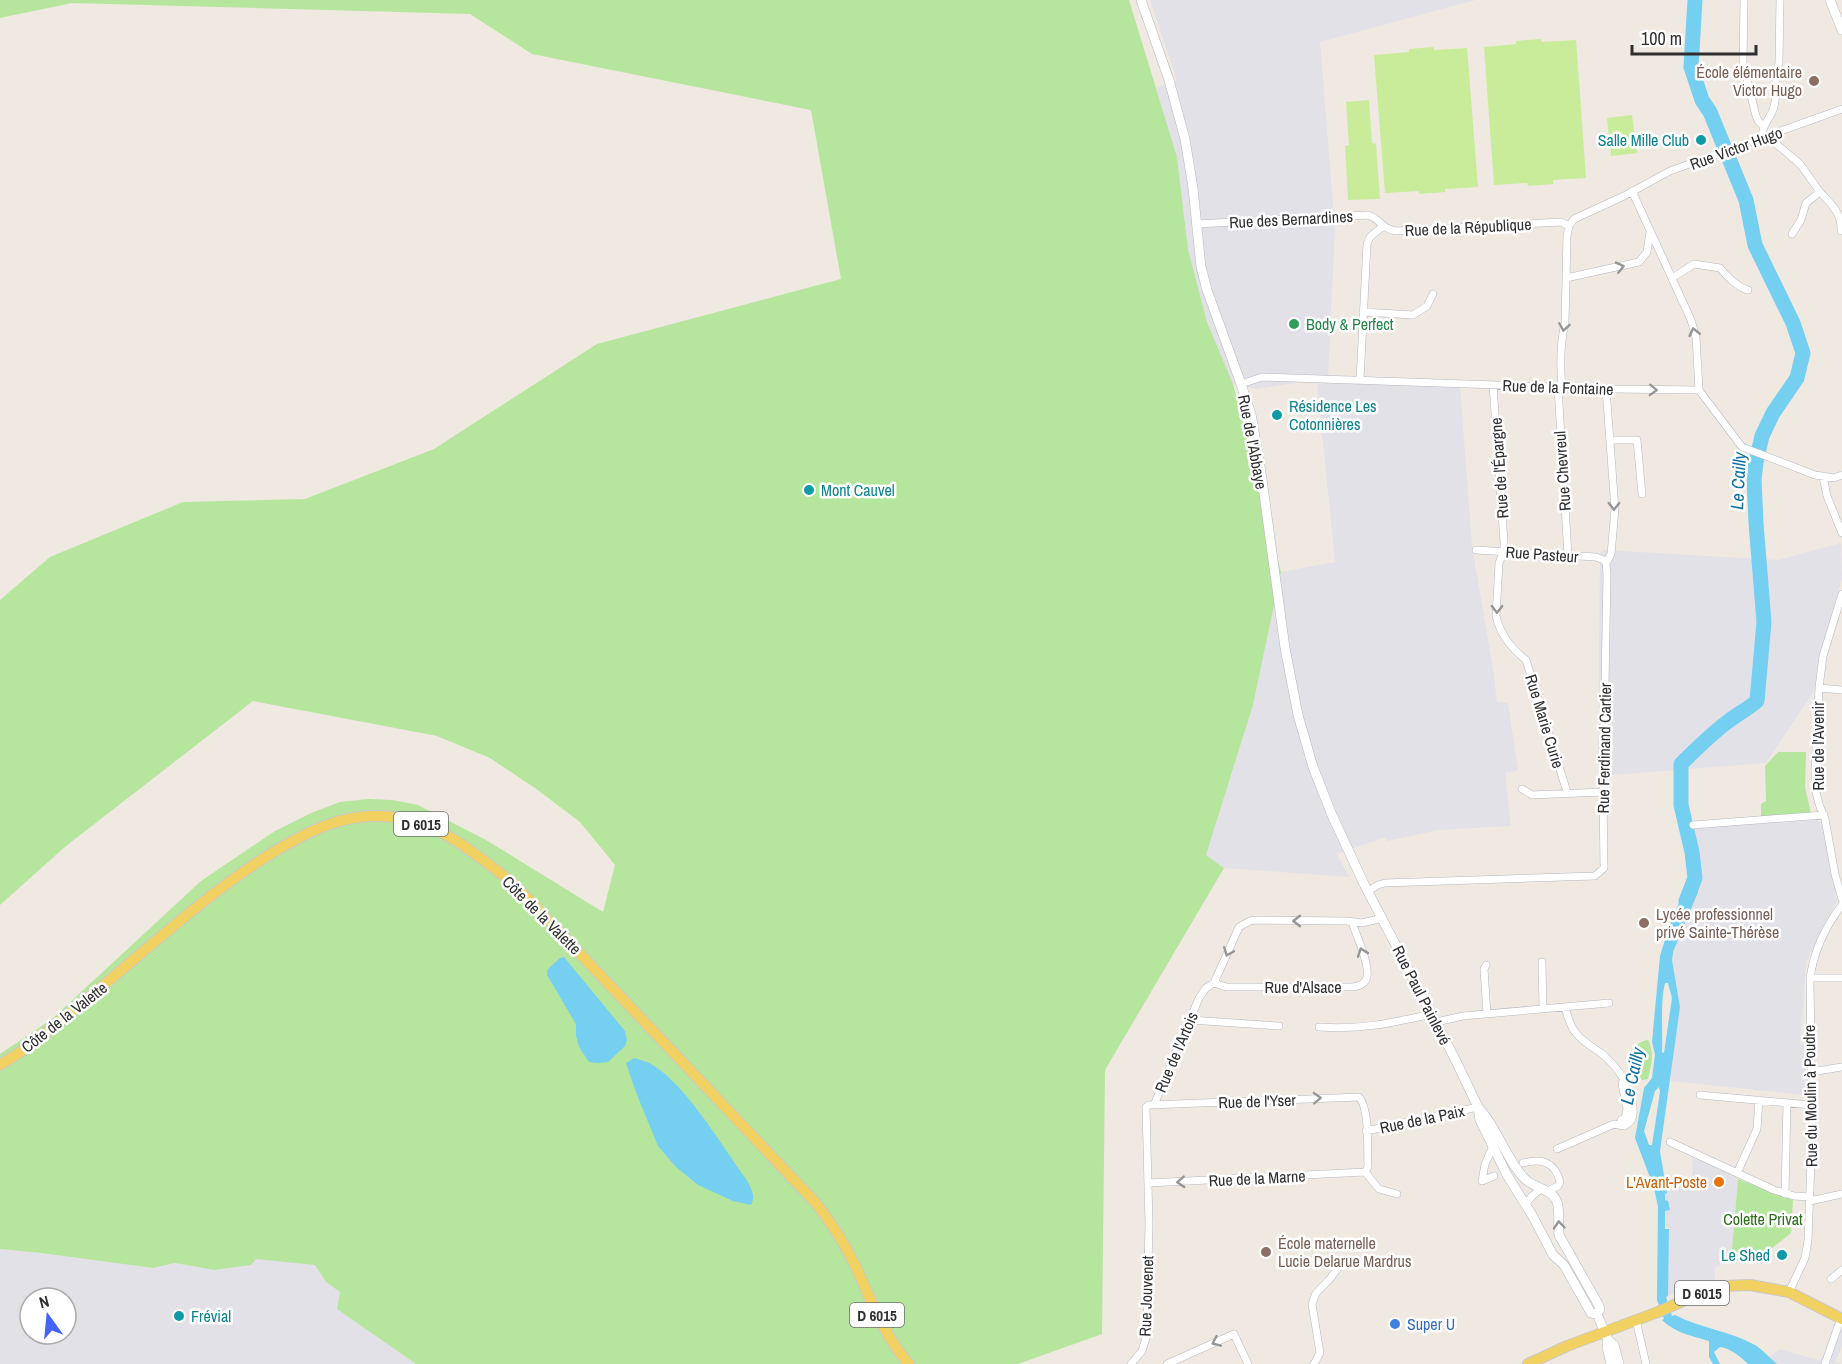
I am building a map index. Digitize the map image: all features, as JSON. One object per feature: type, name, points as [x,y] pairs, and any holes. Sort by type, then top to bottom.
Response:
[{"type":"main road","name":"Côte de la Valette","points":[[0,1065],[59,1022],[208,897],[277,850],[318,829],[346,820],[380,816],[409,820],[434,829],[459,842],[513,884],[814,1202],[838,1234],[878,1318],[909,1364]]},
{"type":"main road","name":"D 6015","points":[[1528,1364],[1606,1336],[1636,1320],[1708,1290],[1724,1286],[1750,1285],[1789,1292],[1841,1318]]},
{"type":"street","name":"Rue de l'Abbaye","points":[[1141,0],[1179,113],[1190,164],[1201,267],[1207,290],[1251,414],[1285,648],[1302,731],[1328,806],[1366,887]]},
{"type":"street","points":[[1744,0],[1743,63],[1756,116],[1764,126]]},
{"type":"street","points":[[1763,138],[1764,126],[1773,110],[1776,98],[1775,72],[1779,63],[1780,0]]},
{"type":"street","points":[[1830,0],[1841,25]]},
{"type":"street","name":"Rue Victor Hugo","points":[[1569,226],[1574,219],[1670,171],[1842,109]]},
{"type":"street","points":[[1772,135],[1775,143],[1800,164],[1838,214],[1842,221],[1840,231]]},
{"type":"street","points":[[1632,191],[1688,312],[1696,337],[1699,390],[1733,436],[1742,447],[1823,477],[1834,478],[1842,475]]},
{"type":"street","points":[[1792,234],[1801,220],[1806,204],[1820,192]]},
{"type":"street","name":"Rue des Bernardines","points":[[1196,224],[1368,215],[1375,217],[1383,226]]},
{"type":"street","name":"Rue de la République","points":[[1359,380],[1367,244],[1370,237],[1383,226],[1390,230],[1407,232],[1561,222],[1569,226]]},
{"type":"street","name":"Rue Chevreul","points":[[1568,556],[1560,377],[1569,226]]},
{"type":"street","points":[[1566,278],[1639,262],[1647,252],[1650,230]]},
{"type":"street","points":[[1671,278],[1694,264],[1720,268],[1726,277],[1748,291]]},
{"type":"street","points":[[1364,312],[1413,315],[1427,306],[1433,294]]},
{"type":"street","name":"Rue de la Fontaine","points":[[1242,384],[1262,377],[1699,390]]},
{"type":"street","name":"Rue de l'Épargne","points":[[1493,385],[1504,551]]},
{"type":"street","name":"Rue Ferdinand Cartier","points":[[1366,887],[1385,883],[1594,876],[1604,868],[1606,563],[1611,554],[1615,509],[1606,389]]},
{"type":"street","points":[[1610,440],[1637,440],[1642,494]]},
{"type":"street","points":[[1823,477],[1827,496],[1842,533]]},
{"type":"street","name":"Rue Pasteur","points":[[1476,550],[1596,557],[1606,563]]},
{"type":"street","name":"Rue Marie Curie","points":[[1504,551],[1499,564],[1496,616],[1498,624],[1511,647],[1526,660],[1567,792]]},
{"type":"street","name":"Rue de l'Avenir","points":[[1842,594],[1823,656],[1819,688],[1815,788],[1824,815],[1842,899]]},
{"type":"street","points":[[1819,688],[1842,690]]},
{"type":"street","points":[[1522,789],[1532,795],[1603,792]]},
{"type":"street","points":[[1693,825],[1824,815]]},
{"type":"street","name":"Rue Paul Painlevé","points":[[1366,887],[1478,1107]]},
{"type":"street","name":"Rue du Moulin à Poudre","points":[[1789,1292],[1806,1255],[1808,1240],[1811,969],[1822,935],[1842,905]]},
{"type":"street","points":[[1352,922],[1362,923],[1383,918]]},
{"type":"street","name":"Rue de l'Artois","points":[[1149,1224],[1145,1109],[1147,1106],[1154,1105],[1190,1020],[1203,993],[1214,983],[1236,931],[1244,923],[1255,920],[1352,922]]},
{"type":"street","name":"Rue d'Alsace","points":[[1214,983],[1226,987],[1353,987],[1361,985],[1366,980],[1367,970],[1352,922]]},
{"type":"street","points":[[1542,962],[1544,1009]]},
{"type":"street","points":[[1486,965],[1484,969],[1486,1014]]},
{"type":"street","points":[[1810,978],[1842,978]]},
{"type":"street","points":[[1319,1028],[1364,1028],[1434,1018],[1609,1003]]},
{"type":"street","points":[[1557,1149],[1614,1124],[1624,1126],[1631,1122],[1634,1116],[1632,1098],[1617,1069],[1573,1031],[1565,1008]]},
{"type":"street","points":[[1190,1020],[1279,1026]]},
{"type":"street","points":[[1810,1072],[1842,1067]]},
{"type":"street","points":[[1621,1120],[1625,1118],[1627,1109],[1623,1081]]},
{"type":"street","points":[[1700,1095],[1811,1105]]},
{"type":"street","name":"Rue de l'Yser","points":[[1154,1105],[1359,1097],[1364,1102],[1366,1131]]},
{"type":"street","points":[[1737,1173],[1757,1129],[1759,1101]]},
{"type":"street","points":[[1785,1194],[1786,1103]]},
{"type":"street","points":[[1478,1107],[1480,1120],[1494,1144],[1507,1175],[1553,1255],[1561,1262],[1591,1313],[1597,1314]]},
{"type":"street","points":[[1478,1107],[1487,1117],[1521,1176],[1554,1197],[1559,1205],[1559,1235],[1598,1304],[1600,1309],[1597,1314]]},
{"type":"street","name":"Rue de la Paix","points":[[1366,1131],[1478,1107]]},
{"type":"street","points":[[1366,1131],[1368,1167],[1365,1172],[1379,1189],[1397,1194]]},
{"type":"street","points":[[1670,1142],[1785,1194],[1810,1199],[1842,1194]]},
{"type":"street","points":[[1494,1144],[1485,1164],[1482,1181],[1494,1176]]},
{"type":"street","points":[[1523,1163],[1535,1160],[1551,1165],[1560,1182],[1558,1186],[1532,1196],[1525,1205]]},
{"type":"street","name":"Rue de la Marne","points":[[1148,1183],[1365,1172]]},
{"type":"street","name":"Rue Jouvenet","points":[[1131,1364],[1142,1351],[1149,1328],[1147,1302],[1149,1224]]},
{"type":"street","points":[[1561,1262],[1571,1256]]},
{"type":"street","points":[[1313,1364],[1320,1353],[1312,1304],[1316,1293],[1341,1264]]},
{"type":"street","points":[[1831,1279],[1842,1270]]},
{"type":"street","points":[[1597,1314],[1606,1336],[1611,1364]]},
{"type":"street","points":[[1825,1364],[1841,1318]]},
{"type":"street","points":[[1636,1320],[1646,1364]]},
{"type":"street","points":[[1167,1364],[1234,1334],[1248,1364]]},
{"type":"street","points":[[1606,1336],[1614,1345],[1619,1364]]},
{"type":"shaded area","points":[[1150,0],[1476,0],[1320,42],[1335,229],[1328,378],[1256,389],[1233,384],[1207,322],[1188,249],[1177,157],[1156,88],[1177,80]]},
{"type":"shaded area","points":[[1317,383],[1460,386],[1472,546],[1497,702],[1508,703],[1518,770],[1505,773],[1511,826],[1439,830],[1387,841],[1385,837],[1337,854],[1349,877],[1224,868],[1206,855],[1253,705],[1281,572],[1335,562]]},
{"type":"shaded area","points":[[1841,543],[1842,579],[1831,615],[1818,685],[1766,763],[1598,776],[1600,554],[1604,550],[1778,560]]},
{"type":"shaded area","points":[[1817,820],[1823,825],[1837,901],[1806,962],[1800,1044],[1807,1045],[1805,1095],[1670,1081],[1679,1000],[1670,961],[1672,948],[1700,887],[1698,858],[1691,828]]},
{"type":"shaded area","points":[[1693,1155],[1738,1179],[1731,1261],[1715,1267],[1715,1279],[1667,1296],[1669,1228],[1665,1227],[1666,1186],[1692,1187]]},
{"type":"shaded area","points":[[0,1249],[153,1268],[175,1263],[214,1270],[250,1265],[256,1258],[316,1265],[326,1282],[340,1292],[416,1364],[0,1364]]},
{"type":"shaded area","points":[[1834,1323],[1842,1327],[1842,1346],[1835,1362],[1842,1364],[1776,1364],[1769,1357],[1780,1349],[1821,1361]]},
{"type":"green space","points":[[0,0],[1129,0],[1177,157],[1188,249],[1207,322],[1233,384],[1281,572],[1253,705],[1206,855],[1224,868],[1105,1070],[1102,1334],[1018,1364],[416,1364],[337,1309],[340,1292],[326,1282],[315,1265],[256,1259],[251,1265],[214,1270],[175,1263],[153,1268],[0,1249],[0,1054],[52,1019],[201,881],[275,831],[340,802],[369,799],[393,800],[418,805],[486,840],[603,912],[615,865],[580,822],[490,758],[437,736],[253,701],[66,846],[0,905],[0,600],[50,557],[183,502],[305,499],[434,449],[597,344],[841,279],[811,110],[532,54],[470,14],[72,3],[0,18]]},
{"type":"green space","points":[[1541,39],[1542,42],[1576,40],[1586,178],[1553,180],[1553,184],[1528,186],[1527,183],[1494,185],[1484,47]]},
{"type":"green space","points":[[1433,47],[1434,50],[1467,48],[1478,187],[1445,189],[1445,192],[1419,194],[1419,191],[1385,193],[1374,55]]},
{"type":"green space","points":[[1369,100],[1372,143],[1376,144],[1380,199],[1348,200],[1345,146],[1349,145],[1346,102]]},
{"type":"green space","points":[[1632,115],[1637,153],[1611,156],[1607,118]]},
{"type":"green space","points":[[1778,752],[1806,752],[1805,787],[1811,813],[1761,818],[1761,804],[1766,801],[1765,766]]},
{"type":"green space","points":[[1648,1040],[1652,1054],[1651,1064],[1648,1079],[1642,1080],[1633,1070],[1631,1059],[1636,1046]]},
{"type":"green space","name":"Colette Privat","points":[[1738,1179],[1793,1200],[1791,1233],[1756,1261],[1731,1261]]},
{"type":"water","points":[[1698,883],[1698,892],[1673,952],[1672,960],[1680,1007],[1660,1151],[1667,1193],[1665,1200],[1668,1201],[1670,1210],[1665,1211],[1665,1229],[1669,1229],[1668,1296],[1666,1297],[1672,1316],[1675,1315],[1745,1340],[1758,1347],[1777,1364],[1748,1364],[1731,1351],[1720,1347],[1714,1352],[1720,1364],[1713,1364],[1709,1357],[1709,1341],[1684,1334],[1668,1325],[1662,1320],[1664,1319],[1657,1300],[1658,1207],[1654,1188],[1635,1138],[1644,1088],[1652,1078],[1655,1055],[1652,1042],[1660,956],[1670,924],[1687,884]],"holes":[[[1665,983],[1668,983],[1672,998],[1664,1053],[1662,1052],[1662,1008]],[[1659,1087],[1652,1145],[1649,1145],[1644,1131],[1655,1091]]]},
{"type":"water","points":[[564,957],[625,1031],[627,1040],[625,1046],[608,1062],[589,1062],[579,1047],[576,1024],[547,975],[547,970]]},
{"type":"water","points":[[634,1058],[649,1063],[664,1073],[690,1100],[746,1179],[753,1195],[751,1205],[733,1201],[698,1185],[676,1167],[658,1146],[626,1063]]},
{"type":"waterway","name":"Le Cailly","points":[[1686,901],[1695,878],[1692,852],[1681,805],[1681,764],[1717,730],[1757,701],[1764,622],[1756,523],[1754,479],[1756,462],[1762,436],[1773,413],[1797,378],[1803,353],[1793,323],[1755,245],[1746,200],[1710,112],[1702,100],[1691,67],[1695,0]]},
{"type":"place","name":"École élémentaire Victor Hugo","points":[[1814,81]]},
{"type":"place","name":"Salle Mille Club","points":[[1701,140]]},
{"type":"place","name":"Body & Perfect","points":[[1294,324]]},
{"type":"place","name":"Résidence Les Cotonnières","points":[[1277,415]]},
{"type":"place","name":"Mont Cauvel","points":[[809,490]]},
{"type":"place","name":"Lycée professionnel privé Sainte-Thérèse","points":[[1644,923]]},
{"type":"place","name":"L'Avant-Poste","points":[[1719,1182]]},
{"type":"place","name":"École maternelle Lucie Delarue Mardrus","points":[[1266,1252]]},
{"type":"place","name":"Le Shed","points":[[1782,1255]]},
{"type":"place","name":"Frévial","points":[[179,1316]]},
{"type":"place","name":"Super U","points":[[1395,1324]]}]
